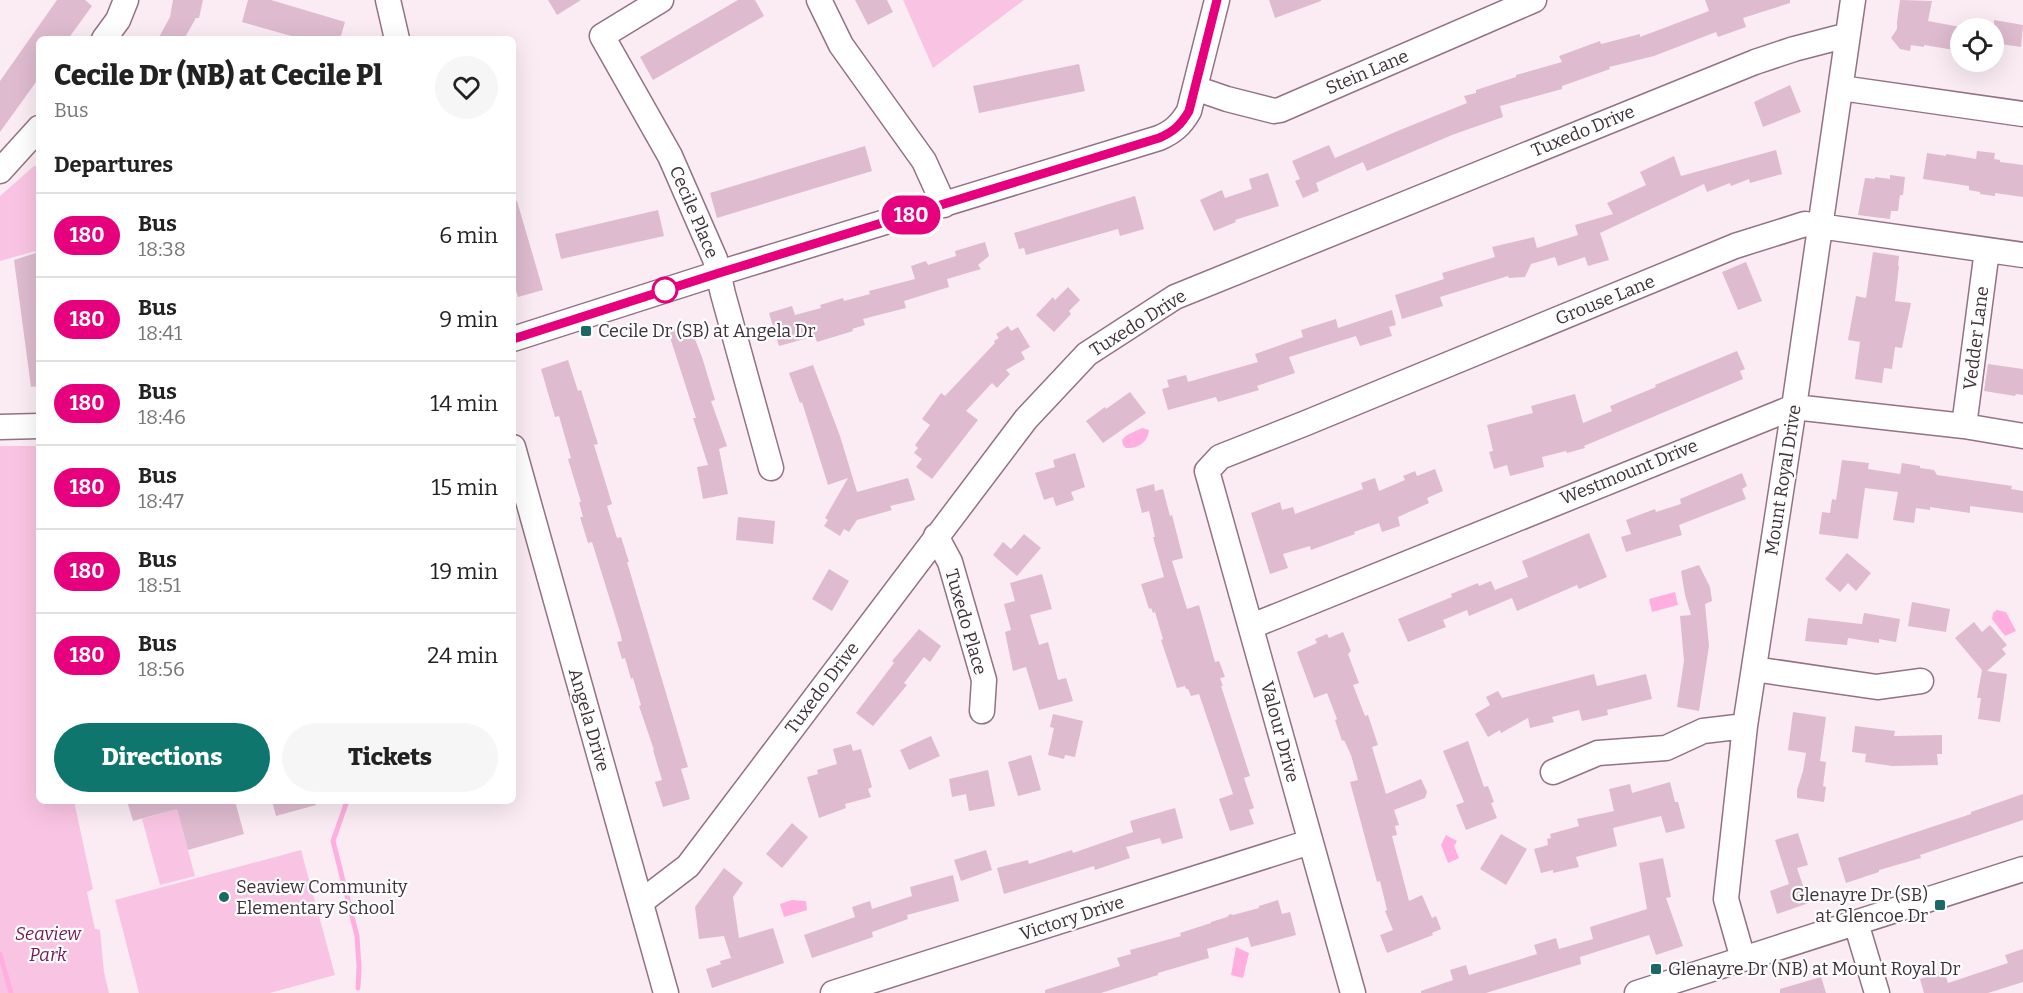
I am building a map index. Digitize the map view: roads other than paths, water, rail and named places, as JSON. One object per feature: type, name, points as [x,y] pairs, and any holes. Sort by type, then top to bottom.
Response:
[{"type":"street","points":[[106,36],[118,20],[126,0]]},
{"type":"street","points":[[388,0],[396,36]]},
{"type":"street","name":"Cecile Place","points":[[661,0],[602,36],[670,156],[715,259],[771,468]]},
{"type":"street","points":[[819,0],[841,45],[924,161],[944,205]]},
{"type":"street","points":[[516,338],[1170,133],[1184,120],[1189,111],[1217,0]]},
{"type":"street","name":"Stein Lane","points":[[1195,88],[1227,99],[1275,111],[1280,110],[1534,0]]},
{"type":"street","name":"Mount Royal Drive","points":[[1743,958],[1726,899],[1745,726],[1853,0]]},
{"type":"street","name":"Tuxedo Drive","points":[[641,902],[688,866],[1026,419],[1087,354],[1175,297],[1755,62],[1848,35]]},
{"type":"street","points":[[1841,88],[2023,114]]},
{"type":"street","points":[[0,171],[36,131]]},
{"type":"street","name":"Grouse Lane","points":[[1207,471],[1220,457],[1735,246],[1805,224],[2023,255]]},
{"type":"street","name":"Vedder Lane","points":[[1964,426],[1987,249]]},
{"type":"street","name":"Westmount Drive","points":[[1251,626],[1794,406],[1964,426],[2023,436]]},
{"type":"street","points":[[0,427],[36,426]]},
{"type":"street","name":"Angela Drive","points":[[516,458],[666,993]]},
{"type":"street","name":"Valour Drive","points":[[1207,471],[1353,993]]},
{"type":"street","name":"Tuxedo Place","points":[[936,536],[950,562],[984,680],[982,711]]},
{"type":"street","points":[[1755,669],[1877,687],[1921,681]]},
{"type":"street","points":[[1553,772],[1599,753],[1666,748],[1703,731],[1745,726]]},
{"type":"street","name":"Victory Drive","points":[[833,993],[1310,842]]},
{"type":"street","points":[[1637,993],[2023,869]]},
{"type":"street","points":[[1856,923],[1877,993]]},
{"type":"waterway","points":[[346,804],[333,841],[357,936],[358,988]]},
{"type":"waterway","points":[[0,954],[11,993]]},
{"type":"place","name":"Cecile Dr (SB) at Angela Dr","points":[[586,331]]},
{"type":"place","name":"Seaview Community Elementary School","points":[[224,897]]},
{"type":"place","name":"Glenayre Dr (SB) at Glencoe Dr","points":[[1940,905]]},
{"type":"place","name":"Glenayre Dr (NB) at Mount Royal Dr","points":[[1656,969]]},
{"type":"park label","name":"Seaview Park","points":[[48,944]]}]
